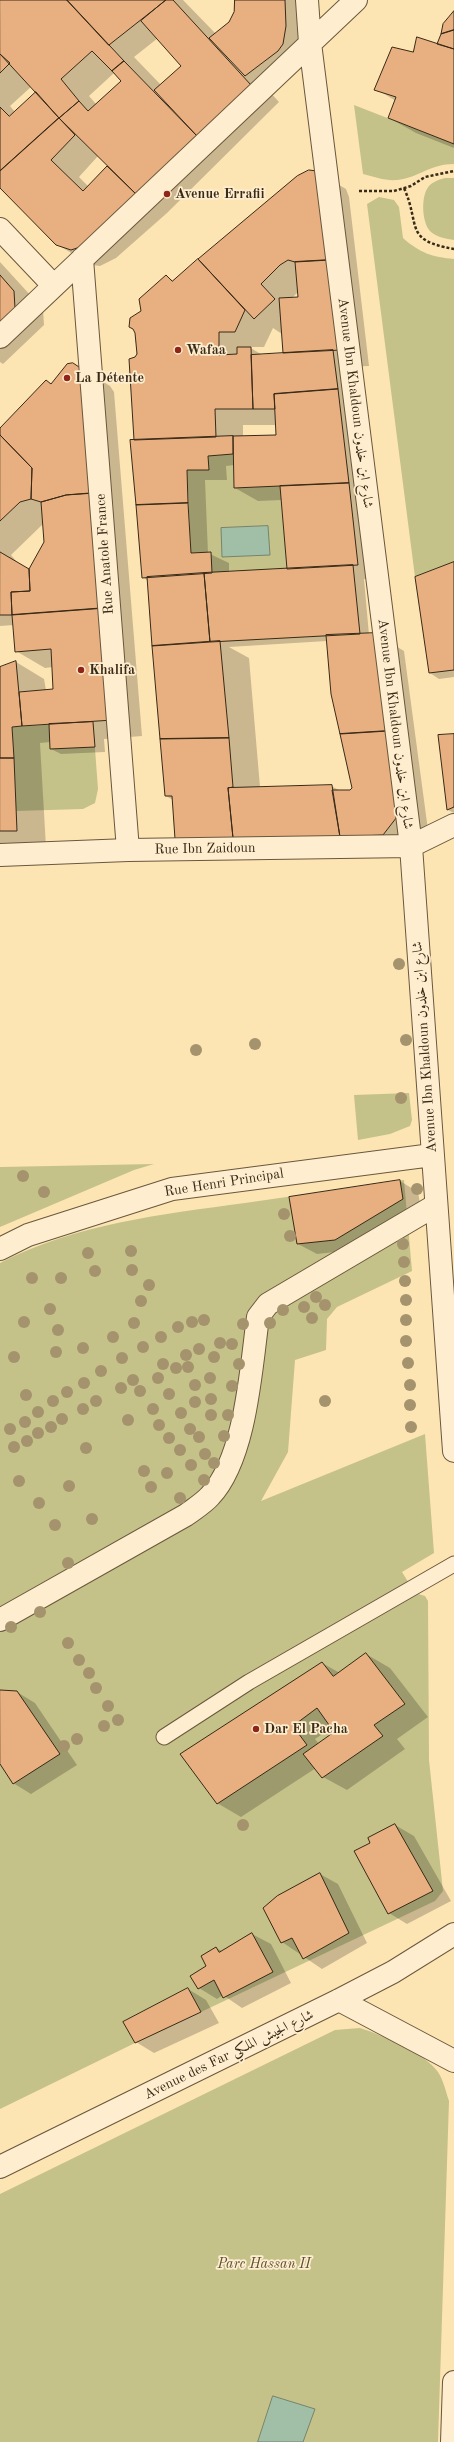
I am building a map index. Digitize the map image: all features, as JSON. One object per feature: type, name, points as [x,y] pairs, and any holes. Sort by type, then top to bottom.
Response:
[{"type":"street","name":"Avenue Ibn Khaldoun شارع ابن خلدون","points":[[307,0],[310,43],[410,846],[454,1451]]},
{"type":"street","points":[[0,337],[356,0]]},
{"type":"street","points":[[0,229],[54,286]]},
{"type":"street","name":"Rue Anatole France","points":[[82,259],[128,850]]},
{"type":"street","points":[[410,846],[454,825]]},
{"type":"street","name":"Rue Ibn Zaidoun","points":[[0,855],[128,850],[410,846]]},
{"type":"street","name":"Rue Henri Principal","points":[[0,1249],[28,1235],[172,1188],[432,1155]]},
{"type":"street","points":[[0,1620],[186,1515],[210,1496],[227,1471],[240,1434],[258,1317],[268,1304],[436,1205]]},
{"type":"street","name":"Avenue des Far شارع الجيش الملكي","points":[[0,2167],[339,2000],[393,1972],[454,1934]]},
{"type":"street","points":[[339,2000],[454,2061]]},
{"type":"street","points":[[452,2442],[454,2382]]},
{"type":"lane","points":[[164,1737],[250,1682],[454,1564]]},
{"type":"path","points":[[329,194],[404,188],[425,177],[454,171]]},
{"type":"path","points":[[404,188],[412,207],[414,226],[424,241],[436,246],[454,249]]},
{"type":"green space","points":[[354,105],[454,144],[454,164],[438,166],[411,177],[397,180],[384,179],[363,174]]},
{"type":"green space","points":[[445,178],[454,178],[454,240],[442,238],[431,232],[424,218],[423,205],[427,189],[433,183]]},
{"type":"green space","points":[[379,197],[394,200],[399,207],[403,238],[409,243],[421,251],[439,257],[454,259],[454,562],[415,577],[367,204]]},
{"type":"green space","points":[[233,454],[234,488],[280,486],[287,569],[212,573],[211,552],[191,553],[187,470],[209,470],[208,456]]},
{"type":"green space","points":[[93,722],[98,789],[95,803],[83,809],[16,811],[12,727]]},
{"type":"green space","points":[[409,1093],[412,1120],[410,1126],[390,1134],[358,1140],[354,1095]]},
{"type":"green space","points":[[154,1164],[134,1170],[0,1227],[0,1167]]},
{"type":"green space","points":[[404,1180],[412,1271],[337,1307],[327,1319],[326,1350],[295,1360],[288,1452],[261,1501],[425,1434],[434,1553],[402,1572],[415,1593],[425,1596],[428,1601],[429,1760],[443,1891],[435,1901],[201,2012],[188,1988],[123,2022],[135,2043],[0,2109],[0,1263],[58,1239],[120,1222]]},
{"type":"green space","name":"Parc Hassan II","points":[[360,2028],[380,2035],[402,2046],[432,2065],[441,2078],[449,2101],[438,2442],[0,2442],[0,2194],[335,2030]]},
{"type":"shaded area","points":[[268,526],[270,555],[222,557],[221,528]]},
{"type":"shaded area","points":[[273,2396],[315,2409],[303,2442],[258,2442]]},
{"type":"building","points":[[0,0],[67,0],[124,61],[112,71],[92,51],[61,79],[79,101],[59,118],[0,54]]},
{"type":"building","points":[[67,0],[166,0],[109,45]]},
{"type":"building","points":[[166,0],[173,0],[251,85],[197,136],[154,90],[181,66],[141,21]]},
{"type":"building","points":[[235,0],[285,0],[286,26],[283,44],[278,51],[245,76],[209,38],[229,22],[234,12]]},
{"type":"building","points":[[454,11],[454,30],[441,34],[443,24]]},
{"type":"building","points":[[454,30],[454,49],[437,44],[441,34]]},
{"type":"building","points":[[417,37],[454,49],[454,144],[388,118],[396,97],[374,90],[392,47],[413,52]]},
{"type":"building","points":[[0,54],[10,63],[0,73]]},
{"type":"building","points":[[124,61],[197,136],[138,196],[59,118],[79,101],[88,111],[121,81],[112,71]]},
{"type":"building","points":[[36,92],[59,118],[0,171],[0,107],[9,116]]},
{"type":"building","points":[[59,118],[75,135],[51,160],[83,191],[107,166],[138,196],[80,247],[71,250],[56,245],[0,188],[0,171]]},
{"type":"building","points":[[309,170],[317,171],[330,260],[295,262],[288,260],[280,265],[261,284],[275,299],[254,319],[198,259],[297,176]]},
{"type":"building","name":"Wafaa","points":[[198,259],[245,310],[235,332],[219,332],[219,355],[237,354],[237,347],[251,347],[253,409],[215,409],[216,437],[134,440],[129,359],[135,357],[137,354],[135,333],[133,329],[129,327],[130,318],[141,311],[139,299],[166,275],[172,281]]},
{"type":"building","points":[[330,260],[341,350],[283,353],[279,298],[298,297],[295,262]]},
{"type":"building","points":[[0,275],[14,291],[15,308],[0,323]]},
{"type":"building","points":[[333,350],[338,389],[274,394],[275,409],[253,409],[251,355]]},
{"type":"building","points":[[73,363],[82,369],[95,493],[66,495],[41,502],[31,499],[32,468],[0,435],[0,428],[46,380],[51,384],[67,364]]},
{"type":"building","points":[[338,389],[349,483],[234,488],[233,436],[276,435],[274,394]]},
{"type":"building","points":[[0,435],[32,468],[31,499],[20,502],[0,521]]},
{"type":"building","points":[[233,436],[233,454],[208,456],[209,470],[187,470],[188,503],[136,505],[130,440]]},
{"type":"building","points":[[349,483],[358,565],[287,569],[280,486]]},
{"type":"building","points":[[95,493],[106,608],[12,615],[11,592],[30,591],[29,569],[44,542],[41,502],[66,495]]},
{"type":"building","points":[[188,503],[191,553],[211,552],[212,573],[142,578],[136,505]]},
{"type":"building","points":[[0,552],[29,569],[30,591],[11,592],[12,615],[0,615]]},
{"type":"building","points":[[454,562],[454,670],[429,673],[415,577]]},
{"type":"building","points":[[353,565],[360,634],[210,642],[204,573]]},
{"type":"building","points":[[204,573],[210,642],[152,646],[147,577]]},
{"type":"building","name":"Khalifa","points":[[106,608],[113,720],[22,726],[19,692],[53,689],[51,649],[15,652],[12,615]]},
{"type":"building","points":[[376,633],[388,731],[340,734],[331,694],[326,635]]},
{"type":"building","points":[[220,641],[229,738],[160,739],[152,646]]},
{"type":"building","points":[[16,661],[22,726],[12,727],[14,758],[0,758],[0,667]]},
{"type":"building","points":[[93,722],[95,747],[50,749],[49,724]]},
{"type":"building","points":[[388,731],[400,813],[383,835],[340,837],[332,790],[350,790],[352,788],[340,734]]},
{"type":"building","points":[[454,734],[454,807],[447,810],[438,735]]},
{"type":"building","points":[[229,738],[233,787],[228,788],[233,838],[175,839],[172,796],[165,796],[160,739]]},
{"type":"building","points":[[0,758],[14,758],[17,831],[0,831]]},
{"type":"building","points":[[332,785],[340,837],[233,838],[228,788]]},
{"type":"building","points":[[400,1180],[403,1199],[335,1240],[297,1244],[289,1197]]},
{"type":"building","name":"Dar El Pacha","points":[[366,1653],[405,1704],[374,1725],[383,1736],[322,1778],[303,1754],[334,1732],[317,1708],[293,1726],[307,1745],[217,1804],[180,1754],[322,1662],[333,1676]]},
{"type":"building","points":[[0,1690],[17,1691],[60,1754],[13,1784],[0,1764]]},
{"type":"building","points":[[395,1824],[433,1891],[388,1914],[354,1851],[370,1843],[368,1838]]},
{"type":"building","points":[[320,1873],[349,1933],[303,1959],[292,1938],[281,1943],[263,1908],[277,1896]]},
{"type":"building","points":[[252,1933],[273,1972],[223,1998],[214,1980],[198,1989],[190,1976],[206,1966],[201,1956],[216,1947],[219,1952]]},
{"type":"building","points":[[188,1988],[201,2012],[135,2043],[123,2022]]},
{"type":"place","name":"Avenue Errafii","points":[[167,194]]},
{"type":"place","name":"Wafaa","points":[[178,350]]},
{"type":"place","name":"La Détente","points":[[67,378]]},
{"type":"place","name":"Khalifa","points":[[81,670]]},
{"type":"place","name":"Dar El Pacha","points":[[256,1729]]}]
